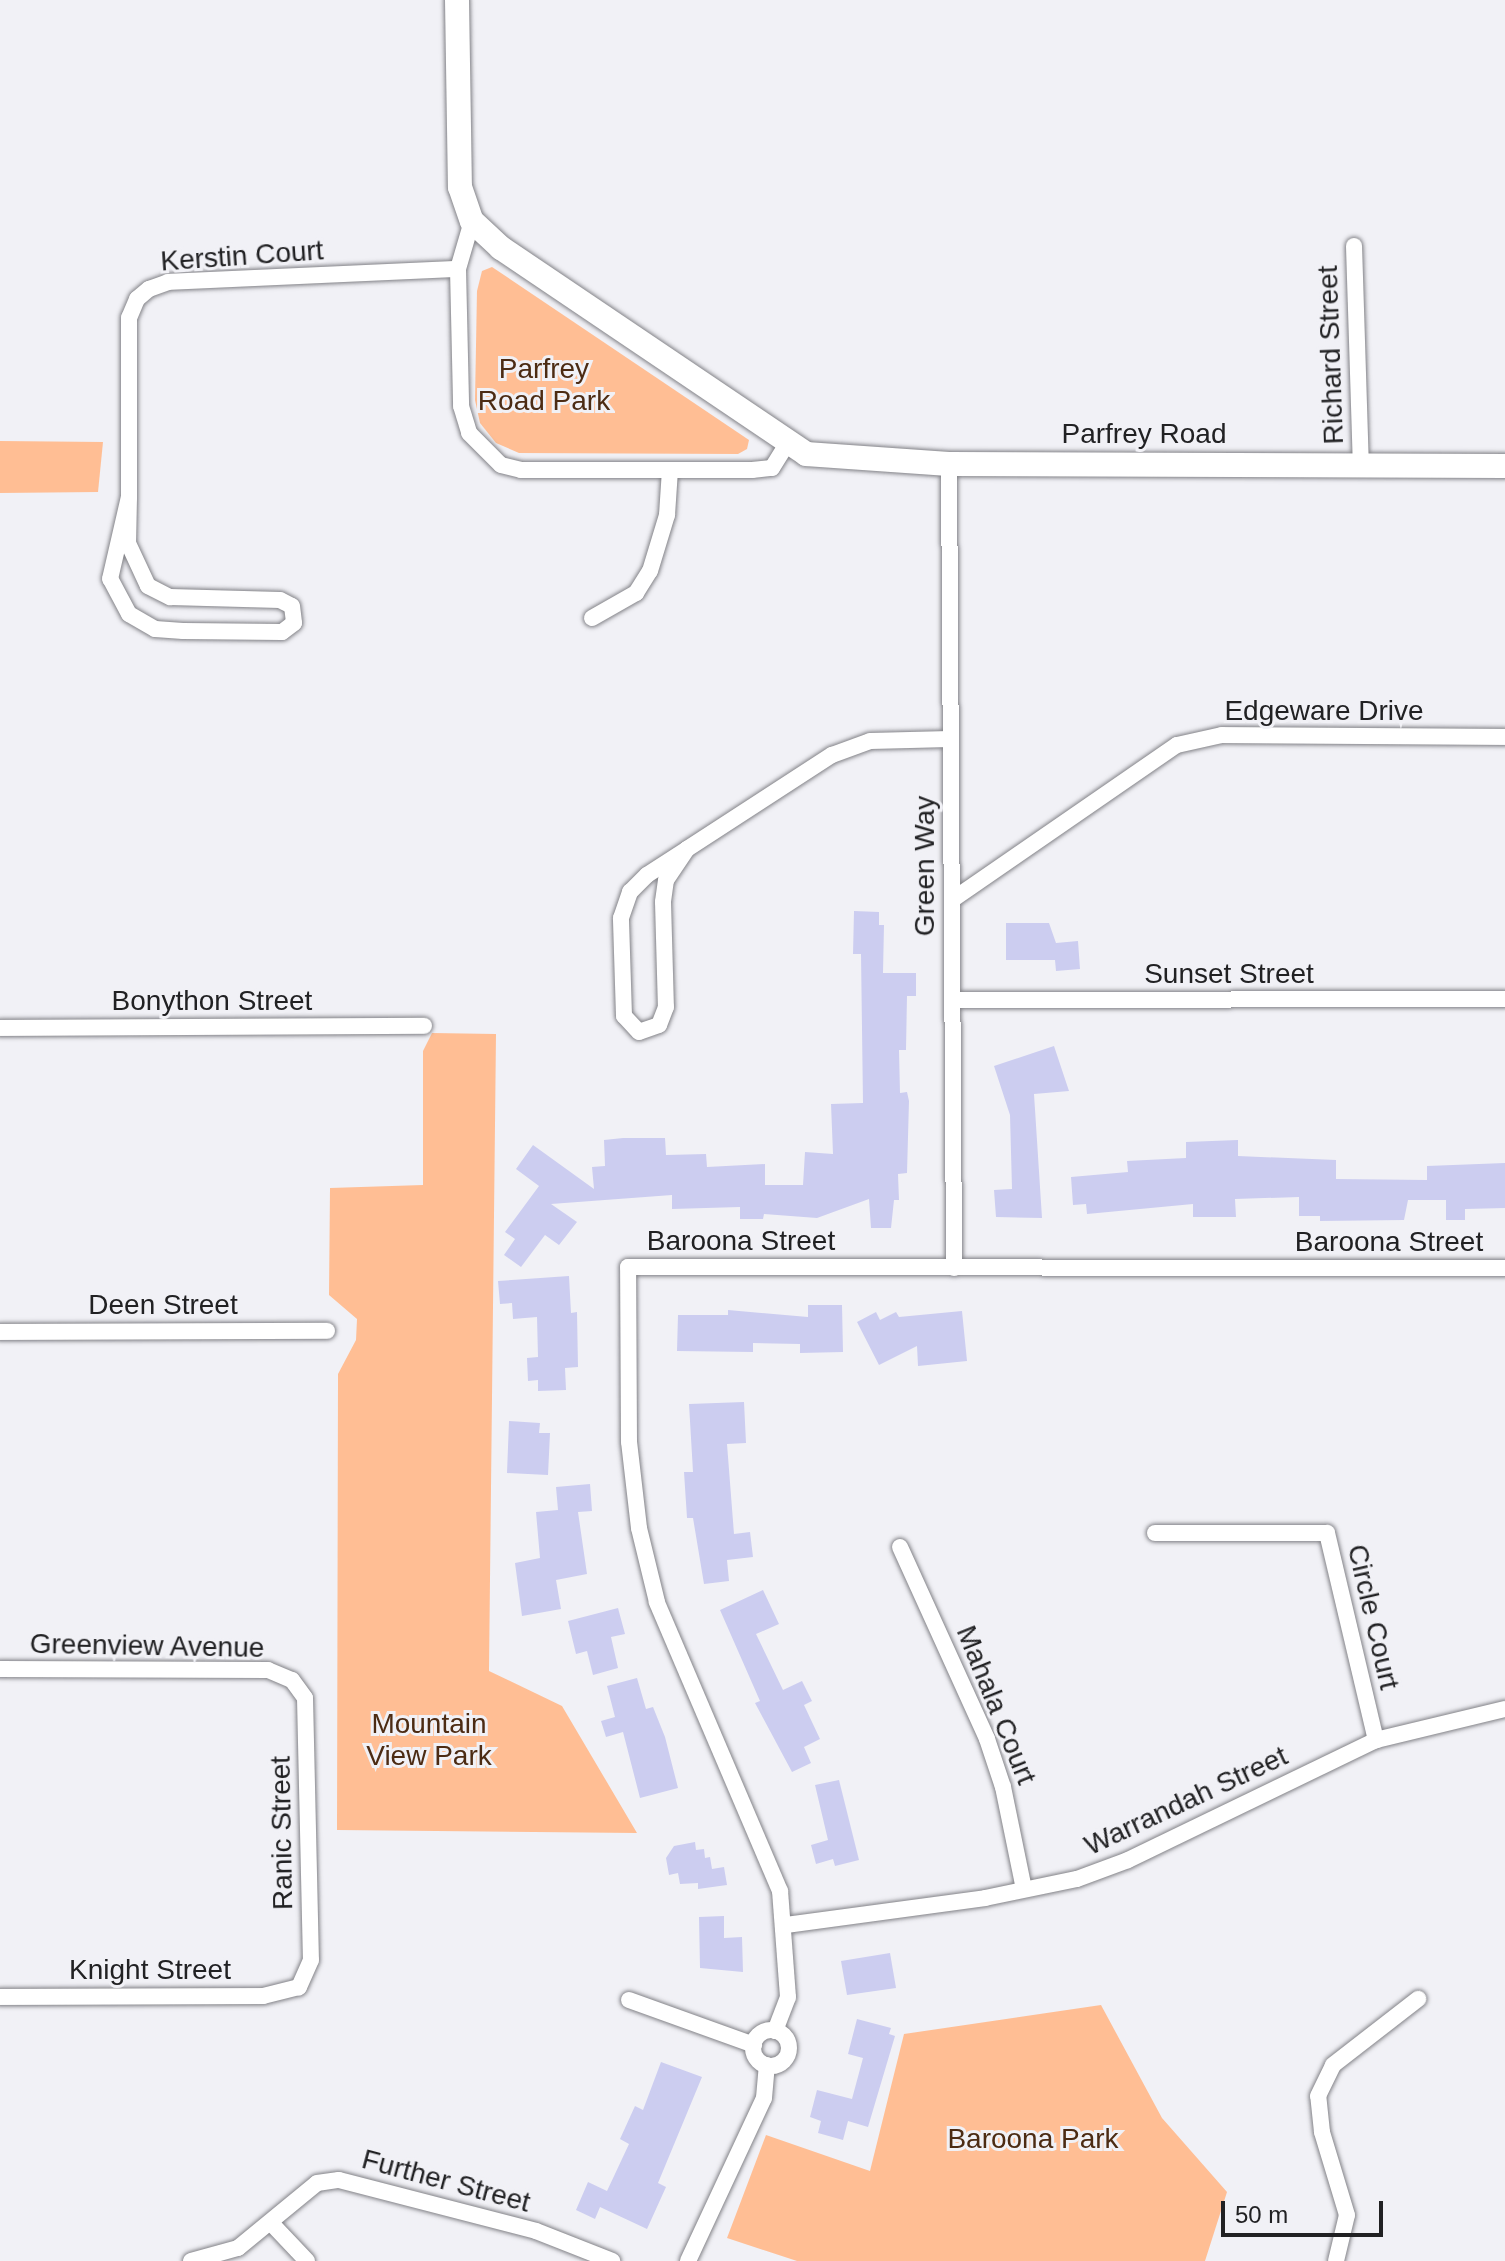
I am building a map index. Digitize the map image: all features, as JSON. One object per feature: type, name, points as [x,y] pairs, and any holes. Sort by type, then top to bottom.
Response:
[{"type":"main road","name":"Parfrey Road","points":[[457,0],[460,187],[472,221],[501,248],[806,454],[831,459],[949,464],[1361,463],[1505,466]]},
{"type":"street","points":[[472,221],[458,269],[461,406],[469,433],[483,451],[501,465],[521,470],[772,468],[789,441]]},
{"type":"street","name":"Richard Street","points":[[1354,246],[1361,463]]},
{"type":"street","name":"Kerstin Court","points":[[129,497],[110,579],[129,614],[155,629],[282,632],[294,623],[292,606],[280,600],[170,597],[148,586],[132,560],[129,318],[137,299],[149,289],[168,282],[458,269]]},
{"type":"street","name":"Green Way","points":[[949,464],[954,1268]]},
{"type":"street","points":[[592,618],[636,593],[650,571],[667,515],[670,470]]},
{"type":"street","name":"Edgeware Drive","points":[[952,900],[1177,745],[1222,735],[1505,737]]},
{"type":"street","points":[[687,849],[665,891],[666,1007],[659,1025],[639,1032],[624,1016],[621,918],[630,892],[647,875],[687,849],[832,755],[870,741],[950,739]]},
{"type":"street","name":"Sunset Street","points":[[952,1000],[1505,999]]},
{"type":"street","name":"Bonython Street","points":[[0,1028],[424,1026]]},
{"type":"street","name":"Baroona Street","points":[[688,2261],[764,2098],[767,2065],[784,2060],[789,2049],[775,2031],[788,1997],[786,1925],[767,1850],[657,1602],[639,1528],[629,1442],[628,1267],[1505,1268]]},
{"type":"street","name":"Deen Street","points":[[0,1332],[327,1331]]},
{"type":"street","name":"Circle Court","points":[[1155,1533],[1327,1533],[1376,1740]]},
{"type":"street","name":"Mahala Court","points":[[900,1547],[987,1739],[1003,1787],[1024,1889]]},
{"type":"street","name":"Greenview Avenue","points":[[0,1669],[268,1670],[292,1680]]},
{"type":"street","name":"Ranic Street","points":[[292,1680],[305,1698],[311,1960],[299,1987]]},
{"type":"street","name":"Warrandah Street","points":[[786,1925],[1077,1879],[1128,1860],[1376,1740],[1505,1709]]},
{"type":"street","name":"Knight Street","points":[[0,1997],[263,1996],[299,1987]]},
{"type":"street","points":[[1336,2261],[1347,2215],[1322,2132],[1318,2096],[1333,2065],[1418,1999]]},
{"type":"street","points":[[629,2000],[754,2045]]},
{"type":"street","points":[[767,2065],[756,2058],[754,2045],[762,2033],[775,2031]]},
{"type":"street","name":"Further Street","points":[[191,2261],[238,2248],[272,2224],[317,2183],[339,2180],[536,2231],[612,2261]]},
{"type":"street","points":[[272,2224],[307,2261]]},
{"type":"green space","name":"Parfrey Road Park","points":[[492,267],[749,440],[747,449],[738,454],[519,453],[496,443],[480,423],[475,400],[477,291],[482,271]]},
{"type":"green space","points":[[0,441],[103,442],[98,492],[0,493]]},
{"type":"green space","name":"Mountain View Park","points":[[432,1033],[496,1034],[489,1671],[562,1706],[637,1833],[337,1830],[338,1374],[356,1340],[357,1319],[329,1295],[330,1188],[423,1185],[423,1051]]},
{"type":"green space","name":"Baroona Park","points":[[1101,2005],[1162,2118],[1227,2192],[1205,2261],[797,2261],[727,2238],[766,2135],[870,2171],[904,2034]]},
{"type":"building","points":[[854,911],[879,912],[879,925],[884,925],[883,973],[916,973],[916,996],[907,996],[906,1050],[899,1050],[900,1093],[907,1092],[909,1101],[907,1173],[898,1174],[899,1200],[894,1200],[891,1228],[871,1228],[869,1199],[817,1218],[764,1214],[763,1219],[740,1219],[740,1207],[672,1209],[672,1195],[551,1204],[577,1222],[559,1245],[545,1235],[521,1267],[504,1255],[515,1239],[505,1232],[539,1186],[516,1169],[533,1145],[594,1189],[592,1167],[605,1166],[604,1140],[623,1138],[665,1138],[666,1155],[706,1154],[707,1167],[765,1164],[765,1185],[803,1185],[805,1152],[833,1154],[831,1104],[863,1103],[861,954],[853,954]]},
{"type":"building","points":[[1006,923],[1049,923],[1056,943],[1078,941],[1080,969],[1056,971],[1055,960],[1006,960]]},
{"type":"building","points":[[1054,1046],[1069,1091],[1034,1094],[1042,1218],[996,1217],[994,1190],[1012,1189],[1010,1115],[994,1066]]},
{"type":"building","points":[[1238,1140],[1238,1156],[1336,1160],[1336,1179],[1427,1180],[1427,1166],[1505,1163],[1505,1208],[1465,1209],[1465,1220],[1446,1220],[1446,1200],[1408,1200],[1404,1220],[1320,1221],[1320,1216],[1299,1216],[1299,1197],[1235,1199],[1236,1217],[1193,1217],[1193,1204],[1087,1214],[1086,1204],[1073,1205],[1071,1177],[1128,1172],[1127,1161],[1186,1158],[1186,1142]]},
{"type":"building","points":[[569,1276],[571,1313],[577,1312],[578,1367],[565,1368],[566,1390],[538,1391],[538,1380],[528,1381],[527,1358],[538,1357],[537,1317],[513,1319],[512,1303],[500,1304],[498,1281]]},
{"type":"building","points":[[808,1305],[842,1305],[843,1352],[800,1353],[800,1344],[753,1343],[753,1352],[677,1351],[678,1315],[728,1315],[728,1310],[808,1317]]},
{"type":"building","points":[[962,1311],[967,1361],[918,1366],[917,1346],[879,1365],[857,1322],[876,1312],[880,1320],[896,1312],[899,1317]]},
{"type":"building","points":[[744,1402],[746,1443],[727,1444],[734,1534],[750,1532],[753,1557],[727,1560],[729,1581],[704,1584],[693,1518],[687,1518],[684,1472],[693,1472],[689,1404]]},
{"type":"building","points":[[509,1421],[540,1423],[539,1433],[550,1433],[548,1475],[507,1473]]},
{"type":"building","points":[[590,1484],[592,1511],[578,1512],[587,1574],[556,1580],[561,1609],[522,1616],[515,1563],[540,1558],[536,1512],[558,1510],[556,1487]]},
{"type":"building","points":[[763,1590],[779,1624],[756,1634],[783,1690],[802,1681],[812,1701],[804,1705],[820,1739],[804,1747],[811,1763],[792,1772],[755,1703],[760,1701],[720,1610]]},
{"type":"building","points":[[618,1608],[625,1634],[611,1637],[618,1668],[593,1675],[587,1651],[576,1654],[568,1621]]},
{"type":"building","points":[[637,1678],[646,1709],[653,1707],[665,1737],[678,1788],[640,1798],[623,1732],[606,1737],[601,1721],[615,1717],[607,1686]]},
{"type":"building","points":[[839,1780],[859,1860],[835,1866],[833,1859],[816,1864],[811,1845],[828,1840],[815,1785]]},
{"type":"building","points":[[695,1842],[696,1850],[704,1849],[705,1858],[710,1857],[712,1869],[724,1867],[727,1885],[698,1889],[698,1883],[680,1884],[678,1873],[669,1875],[666,1858],[674,1846]]},
{"type":"building","points":[[724,1916],[724,1938],[742,1937],[743,1972],[700,1968],[699,1917]]},
{"type":"building","points":[[890,1953],[896,1988],[847,1995],[841,1961]]},
{"type":"building","points":[[857,2019],[891,2028],[889,2034],[895,2036],[868,2127],[848,2121],[843,2140],[818,2133],[821,2121],[810,2117],[817,2090],[852,2099],[863,2058],[848,2054]]},
{"type":"building","points":[[661,2062],[702,2077],[658,2183],[666,2187],[647,2229],[600,2207],[595,2219],[576,2210],[588,2182],[607,2191],[629,2144],[620,2139],[635,2106],[643,2110]]}]
